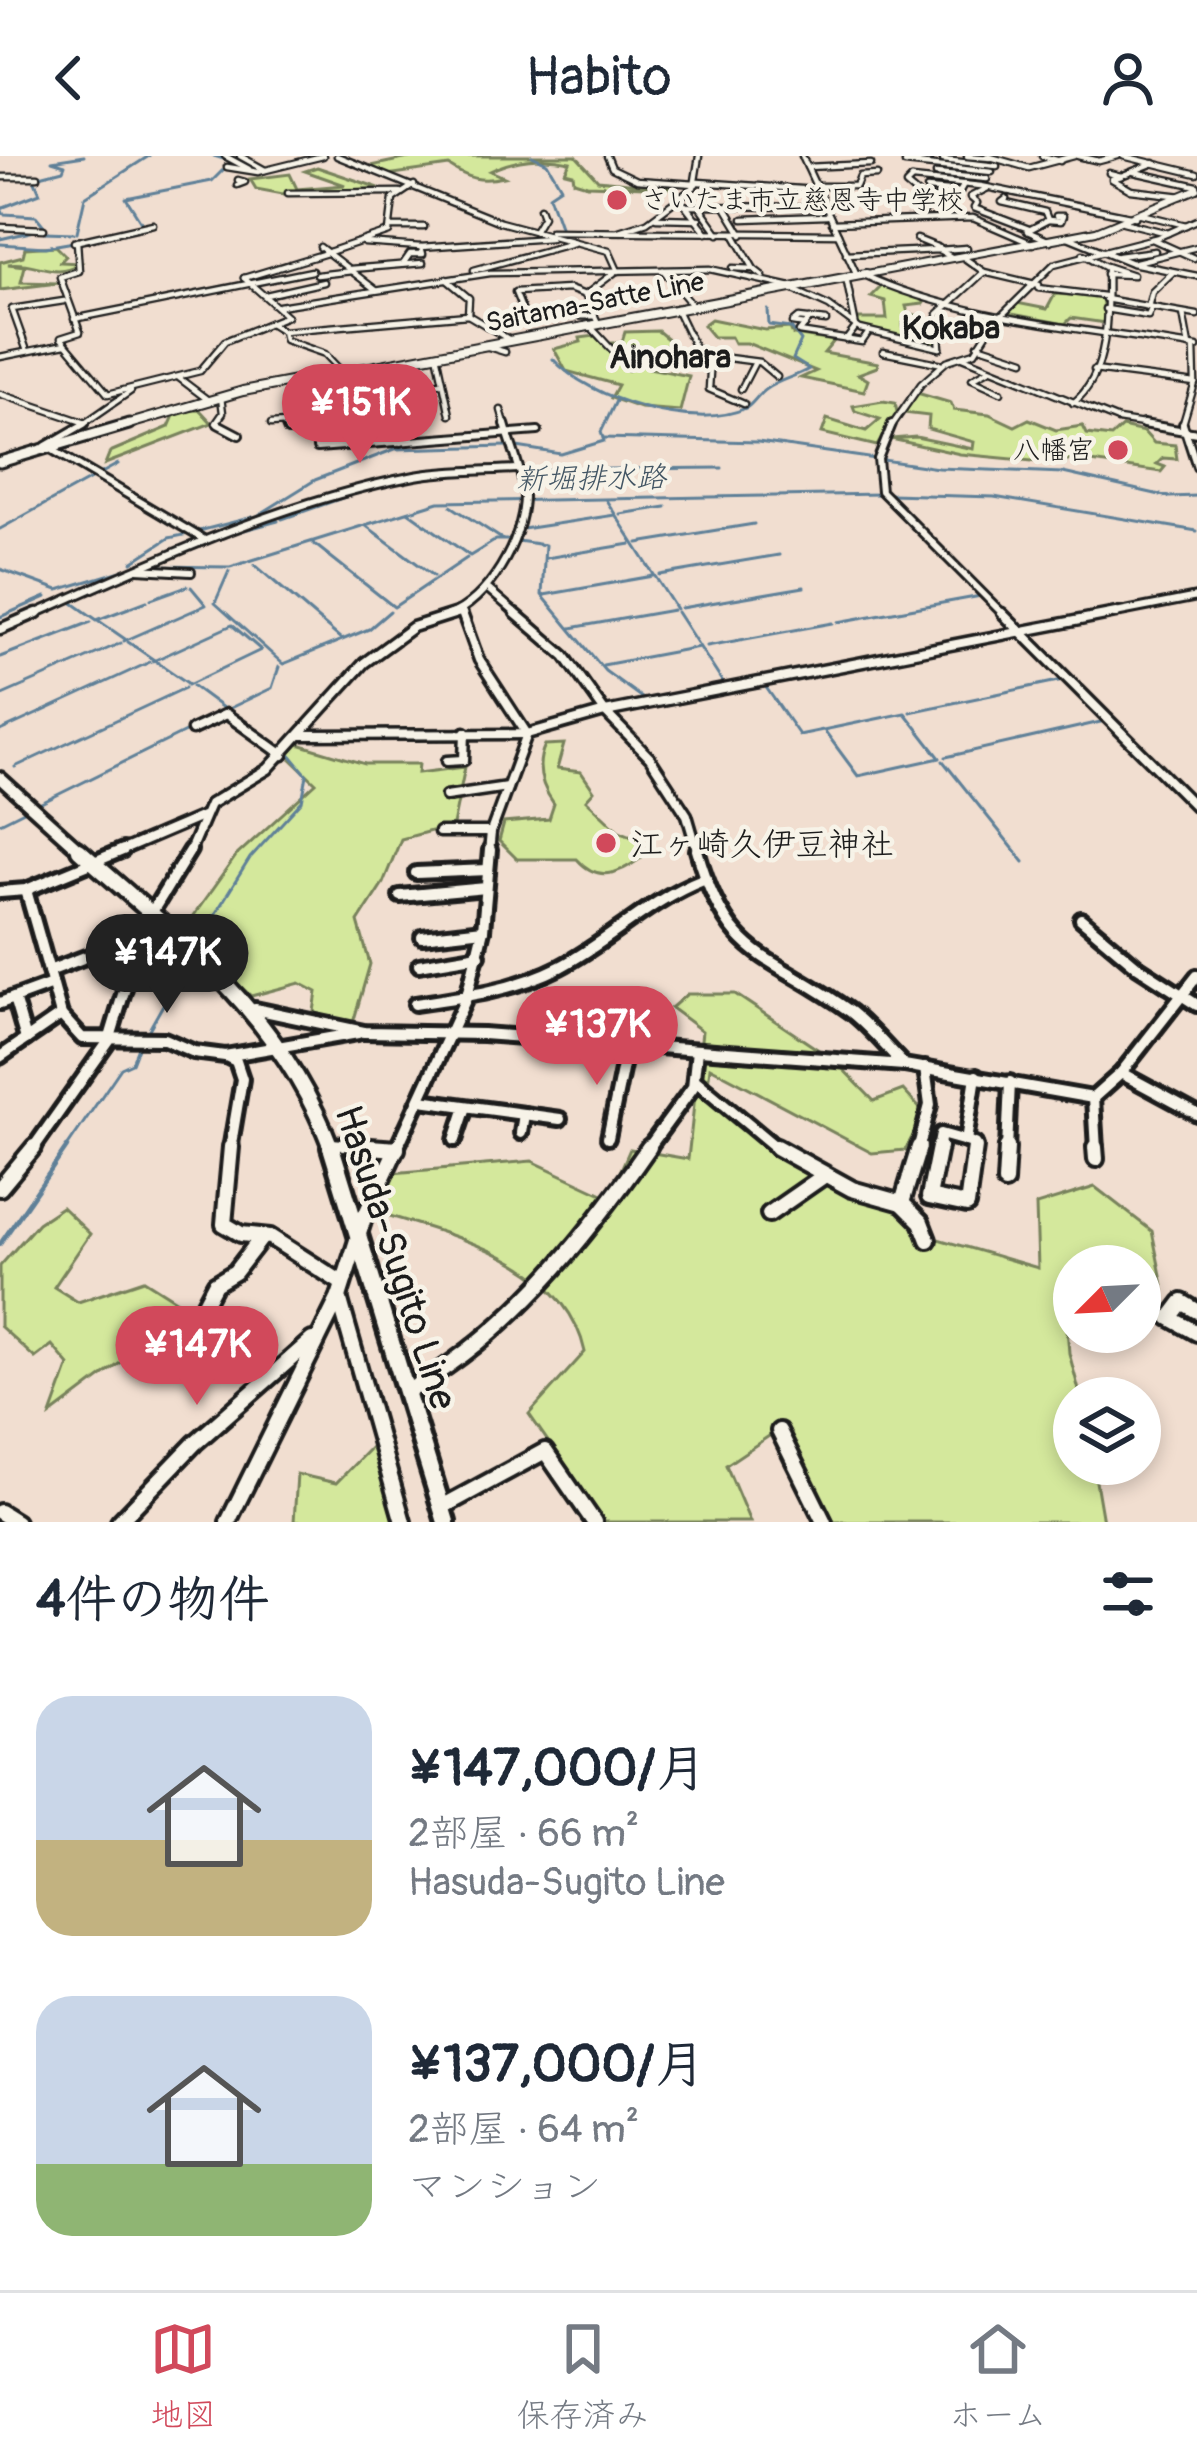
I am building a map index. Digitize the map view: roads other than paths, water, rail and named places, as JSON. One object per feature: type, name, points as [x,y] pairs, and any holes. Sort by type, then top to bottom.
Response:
[{"type":"main road","name":"Saitama-Satte Line","points":[[0,462],[221,397],[593,322],[1068,237],[1123,222],[1197,188]]},
{"type":"main road","name":"Hasuda-Sugito Line","points":[[0,778],[256,1009],[281,1046],[330,1144],[444,1515]]},
{"type":"street","points":[[225,156],[253,173]]},
{"type":"street","points":[[240,156],[265,170]]},
{"type":"street","points":[[228,168],[253,173],[323,156]]},
{"type":"street","points":[[337,156],[500,222],[611,252],[617,271]]},
{"type":"street","points":[[607,156],[612,168],[633,179],[815,188],[856,186],[860,176],[877,175]]},
{"type":"street","points":[[654,218],[697,183],[699,156]]},
{"type":"street","points":[[802,156],[855,275],[854,328],[846,340]]},
{"type":"street","points":[[967,156],[1059,205],[1186,225]]},
{"type":"street","points":[[1042,156],[1060,161]]},
{"type":"street","points":[[912,179],[1038,168],[1076,156],[1117,157]]},
{"type":"street","points":[[1101,156],[1197,174]]},
{"type":"street","points":[[932,157],[906,184],[991,171]]},
{"type":"street","points":[[932,157],[905,163],[923,166],[961,190]]},
{"type":"street","points":[[1154,163],[1118,177],[1135,191],[1182,196]]},
{"type":"street","points":[[807,167],[871,164]]},
{"type":"street","points":[[935,176],[991,171]]},
{"type":"street","points":[[961,190],[991,171]]},
{"type":"street","points":[[991,171],[971,196],[976,203],[973,208],[1050,241]]},
{"type":"street","points":[[1134,172],[1197,188]]},
{"type":"street","points":[[935,176],[961,190]]},
{"type":"street","points":[[918,216],[931,208],[935,176]]},
{"type":"street","points":[[0,177],[38,177]]},
{"type":"street","points":[[288,193],[400,191],[414,184]]},
{"type":"street","points":[[391,227],[393,200],[400,191]]},
{"type":"street","points":[[1005,200],[1051,215]]},
{"type":"street","points":[[674,202],[725,208],[823,207]]},
{"type":"street","points":[[1051,215],[1059,205]]},
{"type":"street","points":[[686,206],[707,233]]},
{"type":"street","points":[[700,206],[719,234]]},
{"type":"street","points":[[1029,229],[1051,215],[1078,207]]},
{"type":"street","points":[[535,230],[543,216],[540,208]]},
{"type":"street","points":[[725,208],[754,268],[764,276]]},
{"type":"street","points":[[740,208],[743,219],[767,235]]},
{"type":"street","points":[[743,219],[918,216],[946,222],[973,218],[1033,244]]},
{"type":"street","points":[[279,306],[463,274],[654,218],[699,219]]},
{"type":"street","points":[[961,357],[978,346],[998,313],[1038,287],[1057,261],[1142,242],[1196,221]]},
{"type":"street","points":[[1123,222],[1170,232]]},
{"type":"street","points":[[153,224],[76,242],[79,271],[59,277],[64,301],[80,332],[61,338],[107,394],[201,370],[211,351],[225,341],[288,315],[244,278],[364,243],[391,227],[424,227]]},
{"type":"street","points":[[0,227],[44,229]]},
{"type":"street","points":[[535,230],[767,235],[797,240],[839,236]]},
{"type":"street","points":[[364,243],[396,248],[555,237]]},
{"type":"street","points":[[1068,237],[1132,263],[1197,275]]},
{"type":"street","points":[[917,238],[965,256],[984,272],[1038,287],[1197,315]]},
{"type":"street","points":[[1155,238],[1193,256]]},
{"type":"street","points":[[1142,242],[1164,252],[1193,256]]},
{"type":"street","points":[[320,247],[376,290]]},
{"type":"street","points":[[404,264],[410,254],[423,254],[421,247]]},
{"type":"street","points":[[388,265],[383,254],[396,248]]},
{"type":"street","points":[[846,254],[941,250],[965,256]]},
{"type":"street","points":[[1115,256],[1182,250]]},
{"type":"street","points":[[1132,263],[1164,252]]},
{"type":"street","points":[[1073,403],[1085,394],[1106,332],[1106,270],[1082,254]]},
{"type":"street","points":[[299,259],[337,296]]},
{"type":"street","points":[[74,320],[315,273],[404,264],[424,267],[435,280]]},
{"type":"street","points":[[463,274],[754,268]]},
{"type":"street","points":[[716,269],[789,287],[834,312],[841,325]]},
{"type":"street","points":[[663,270],[692,305]]},
{"type":"street","points":[[593,322],[525,317],[515,292],[553,288],[585,295],[617,271]]},
{"type":"street","points":[[984,272],[938,314],[943,357],[901,406],[877,455],[876,486],[1197,808]]},
{"type":"street","points":[[1105,309],[1148,316],[1151,292],[1159,291],[1173,272]]},
{"type":"street","points":[[855,275],[998,313],[1193,347]]},
{"type":"street","points":[[444,278],[469,298],[468,315]]},
{"type":"street","points":[[266,295],[324,282]]},
{"type":"street","points":[[585,295],[593,322],[628,367]]},
{"type":"street","points":[[27,351],[12,309],[64,301]]},
{"type":"street","points":[[676,308],[698,354],[755,362],[777,377]]},
{"type":"street","points":[[815,335],[834,312]]},
{"type":"street","points":[[1183,313],[1193,347],[1196,383],[1183,431],[1197,467]]},
{"type":"street","points":[[270,322],[284,331],[468,315],[510,340]]},
{"type":"street","points":[[869,332],[866,343],[800,332],[808,322],[825,322],[869,332],[943,357]]},
{"type":"street","points":[[831,338],[841,325]]},
{"type":"street","points":[[284,331],[285,340],[325,354],[342,372]]},
{"type":"street","points":[[0,357],[64,344]]},
{"type":"street","points":[[482,345],[506,352]]},
{"type":"street","points":[[978,346],[1024,360]]},
{"type":"street","points":[[883,352],[961,357],[1118,420],[1197,433]]},
{"type":"street","points":[[437,353],[450,415]]},
{"type":"street","points":[[711,356],[709,389],[744,404]]},
{"type":"street","points":[[391,362],[401,442]]},
{"type":"street","points":[[741,389],[755,362]]},
{"type":"street","points":[[990,369],[972,379],[1001,392]]},
{"type":"street","points":[[1094,370],[1196,383]]},
{"type":"street","points":[[986,385],[1005,375]]},
{"type":"street","points":[[317,377],[317,448],[508,437],[538,431]]},
{"type":"street","points":[[179,378],[208,400]]},
{"type":"street","points":[[394,387],[443,383]]},
{"type":"street","points":[[130,391],[46,446],[203,539]]},
{"type":"street","points":[[0,394],[86,423]]},
{"type":"street","points":[[221,397],[223,413],[216,423],[239,436]]},
{"type":"street","points":[[0,1188],[58,1119],[109,1041],[140,936],[196,841],[202,816],[218,796],[260,776],[284,755],[364,663],[413,627],[462,611],[489,590],[497,566],[512,548],[524,498],[501,410]]},
{"type":"street","points":[[272,424],[285,423],[288,431],[316,425]]},
{"type":"street","points":[[0,629],[203,539],[399,479],[517,469]]},
{"type":"street","points":[[138,567],[191,572]]},
{"type":"street","points":[[489,590],[565,656],[604,712],[640,744],[687,815],[703,879],[742,946],[853,1014],[904,1065]]},
{"type":"street","points":[[301,735],[527,734],[604,712],[1197,597]]},
{"type":"street","points":[[228,1522],[340,1290],[358,1234],[467,996],[478,955],[491,832],[521,762],[527,734],[508,698],[466,644],[462,611]]},
{"type":"street","points":[[193,730],[226,714],[284,755]]},
{"type":"street","points":[[447,761],[464,760],[465,732]]},
{"type":"street","points":[[446,796],[507,787]]},
{"type":"street","points":[[0,892],[26,890],[202,816]]},
{"type":"street","points":[[439,832],[491,832]]},
{"type":"street","points":[[416,873],[488,870]]},
{"type":"street","points":[[415,1004],[467,996],[560,967],[652,900],[703,879]]},
{"type":"street","points":[[400,896],[487,888]]},
{"type":"street","points":[[26,890],[61,1015],[82,1038],[164,1040],[236,1060],[242,1079],[225,1180],[224,1224],[262,1237],[340,1290],[403,1522]]},
{"type":"street","points":[[1081,919],[1197,1006]]},
{"type":"street","points":[[422,937],[483,930]]},
{"type":"street","points":[[0,1004],[140,936]]},
{"type":"street","points":[[419,965],[478,955]]},
{"type":"street","points":[[1093,1098],[1121,1073],[1197,976]]},
{"type":"street","points":[[14,998],[26,1039]]},
{"type":"street","points":[[256,1009],[364,1032]]},
{"type":"street","points":[[0,1057],[61,1015]]},
{"type":"street","points":[[225,1056],[364,1032],[451,1033],[904,1065],[1093,1098]]},
{"type":"street","points":[[608,1138],[627,1046]]},
{"type":"street","points":[[406,1391],[440,1373],[523,1305],[656,1144],[694,1080],[697,1050]]},
{"type":"street","points":[[902,1203],[914,1150],[934,1106],[925,1068]]},
{"type":"street","points":[[1121,1073],[1197,1114]]},
{"type":"street","points":[[966,1141],[976,1076]]},
{"type":"street","points":[[694,1080],[783,1154],[902,1203],[921,1222],[928,1240]]},
{"type":"street","points":[[1005,1182],[1010,1082]]},
{"type":"street","points":[[1093,1098],[1096,1159]]},
{"type":"street","points":[[421,1100],[560,1119]]},
{"type":"street","points":[[455,1140],[466,1107]]},
{"type":"street","points":[[520,1132],[524,1114]]},
{"type":"street","points":[[941,1134],[966,1141],[975,1144],[967,1205],[928,1197],[941,1134]]},
{"type":"street","points":[[330,1144],[397,1149]]},
{"type":"street","points":[[769,1214],[825,1175]]},
{"type":"street","points":[[262,1237],[235,1272],[215,1284],[205,1303],[208,1322],[266,1378]]},
{"type":"street","points":[[1197,1311],[1182,1303],[1170,1318],[1197,1333]]},
{"type":"street","points":[[119,1522],[266,1378],[316,1336]]},
{"type":"street","points":[[778,1431],[824,1522]]},
{"type":"street","points":[[444,1515],[545,1451],[594,1522]]},
{"type":"street","points":[[0,1512],[16,1522]]},
{"type":"waterway","points":[[40,176],[63,170],[65,165],[52,161],[84,156]]},
{"type":"waterway","points":[[77,232],[85,197],[149,156]]},
{"type":"waterway","points":[[214,156],[227,160]]},
{"type":"waterway","points":[[532,156],[547,163],[561,187],[549,195],[560,226]]},
{"type":"waterway","points":[[143,225],[126,198],[212,181],[224,169]]},
{"type":"waterway","points":[[34,179],[40,193],[1,208],[4,214],[36,216],[45,227]]},
{"type":"waterway","points":[[0,239],[39,230]]},
{"type":"waterway","points":[[44,232],[74,233]]},
{"type":"waterway","points":[[0,244],[45,247],[74,242]]},
{"type":"waterway","points":[[553,359],[591,387],[644,408],[672,414],[724,414],[746,408],[771,386],[809,369],[793,359],[801,341],[791,328],[769,325],[768,310]]},
{"type":"waterway","points":[[603,438],[601,432],[616,401]]},
{"type":"waterway","points":[[517,447],[561,454],[603,438]]},
{"type":"waterway","points":[[603,438],[758,442],[938,468],[1063,473],[1169,497],[1197,496]]},
{"type":"waterway","points":[[195,532],[257,516],[315,480],[395,449],[507,446]]},
{"type":"waterway","points":[[0,529],[118,464]]},
{"type":"waterway","points":[[523,470],[722,468]]},
{"type":"waterway","points":[[282,519],[365,490]]},
{"type":"waterway","name":"新堀排水路","points":[[365,525],[439,502],[880,494]]},
{"type":"waterway","name":"新堀排水路","points":[[890,494],[994,497],[1197,531]]},
{"type":"waterway","points":[[606,500],[676,609]]},
{"type":"waterway","points":[[451,506],[502,539]]},
{"type":"waterway","points":[[620,514],[666,507]]},
{"type":"waterway","points":[[408,512],[470,556],[496,540],[510,540]]},
{"type":"waterway","points":[[523,529],[615,515]]},
{"type":"waterway","points":[[233,533],[278,521]]},
{"type":"waterway","points":[[638,543],[754,524]]},
{"type":"waterway","name":"新堀排水路","points":[[151,566],[230,567],[365,525]]},
{"type":"waterway","points":[[365,525],[434,576]]},
{"type":"waterway","points":[[520,532],[518,541],[545,545],[542,595],[605,671],[646,701]]},
{"type":"waterway","points":[[132,562],[169,538],[188,534]]},
{"type":"waterway","points":[[313,543],[394,607],[467,558]]},
{"type":"waterway","points":[[546,558],[631,544]]},
{"type":"waterway","points":[[660,575],[779,555]]},
{"type":"waterway","name":"新堀排水路","points":[[0,569],[58,590],[141,565]]},
{"type":"waterway","points":[[255,565],[341,639]]},
{"type":"waterway","points":[[229,571],[215,603],[283,664],[369,629],[390,611]]},
{"type":"waterway","points":[[544,595],[653,576]]},
{"type":"waterway","points":[[151,599],[187,586]]},
{"type":"waterway","points":[[124,641],[206,605],[191,587]]},
{"type":"waterway","points":[[681,608],[804,587]]},
{"type":"waterway","points":[[838,622],[981,596]]},
{"type":"waterway","points":[[0,617],[46,597]]},
{"type":"waterway","points":[[70,601],[97,620],[147,601]]},
{"type":"waterway","points":[[571,628],[673,610]]},
{"type":"waterway","points":[[677,612],[725,686]]},
{"type":"waterway","points":[[99,621],[125,639]]},
{"type":"waterway","points":[[0,657],[91,622]]},
{"type":"waterway","points":[[707,646],[833,623]]},
{"type":"waterway","points":[[155,660],[232,625],[261,650],[188,685]]},
{"type":"waterway","points":[[128,642],[155,660]]},
{"type":"waterway","points":[[0,696],[121,643]]},
{"type":"waterway","points":[[603,665],[699,647]]},
{"type":"waterway","points":[[155,660],[189,684]]},
{"type":"waterway","points":[[0,731],[150,662]]},
{"type":"waterway","points":[[226,710],[272,688],[279,667]]},
{"type":"waterway","points":[[910,712],[1063,680]]},
{"type":"waterway","points":[[193,686],[227,711]]},
{"type":"waterway","points":[[765,686],[799,735],[905,713],[940,758],[858,776],[824,730]]},
{"type":"waterway","points":[[15,767],[185,688]]},
{"type":"waterway","points":[[946,757],[1105,721]]},
{"type":"waterway","points":[[39,804],[189,730]]},
{"type":"waterway","points":[[196,945],[250,858],[302,801],[307,775],[288,752]]},
{"type":"waterway","points":[[943,761],[1024,862]]},
{"type":"waterway","points":[[0,823],[26,810]]},
{"type":"waterway","points":[[147,1033],[190,957]]},
{"type":"waterway","points":[[65,1150],[121,1068],[132,1063],[141,1040]]},
{"type":"waterway","points":[[0,1244],[67,1147]]},
{"type":"place","name":"さいたま市立慈恩寺中学校","points":[[617,200]]},
{"type":"place","name":"八幡宮","points":[[1118,450]]},
{"type":"place","name":"江ヶ崎久伊豆神社","points":[[606,843]]},
{"type":"district","name":"Kokaba","points":[[951,327]]},
{"type":"district","name":"Ainohara","points":[[670,356]]}]
